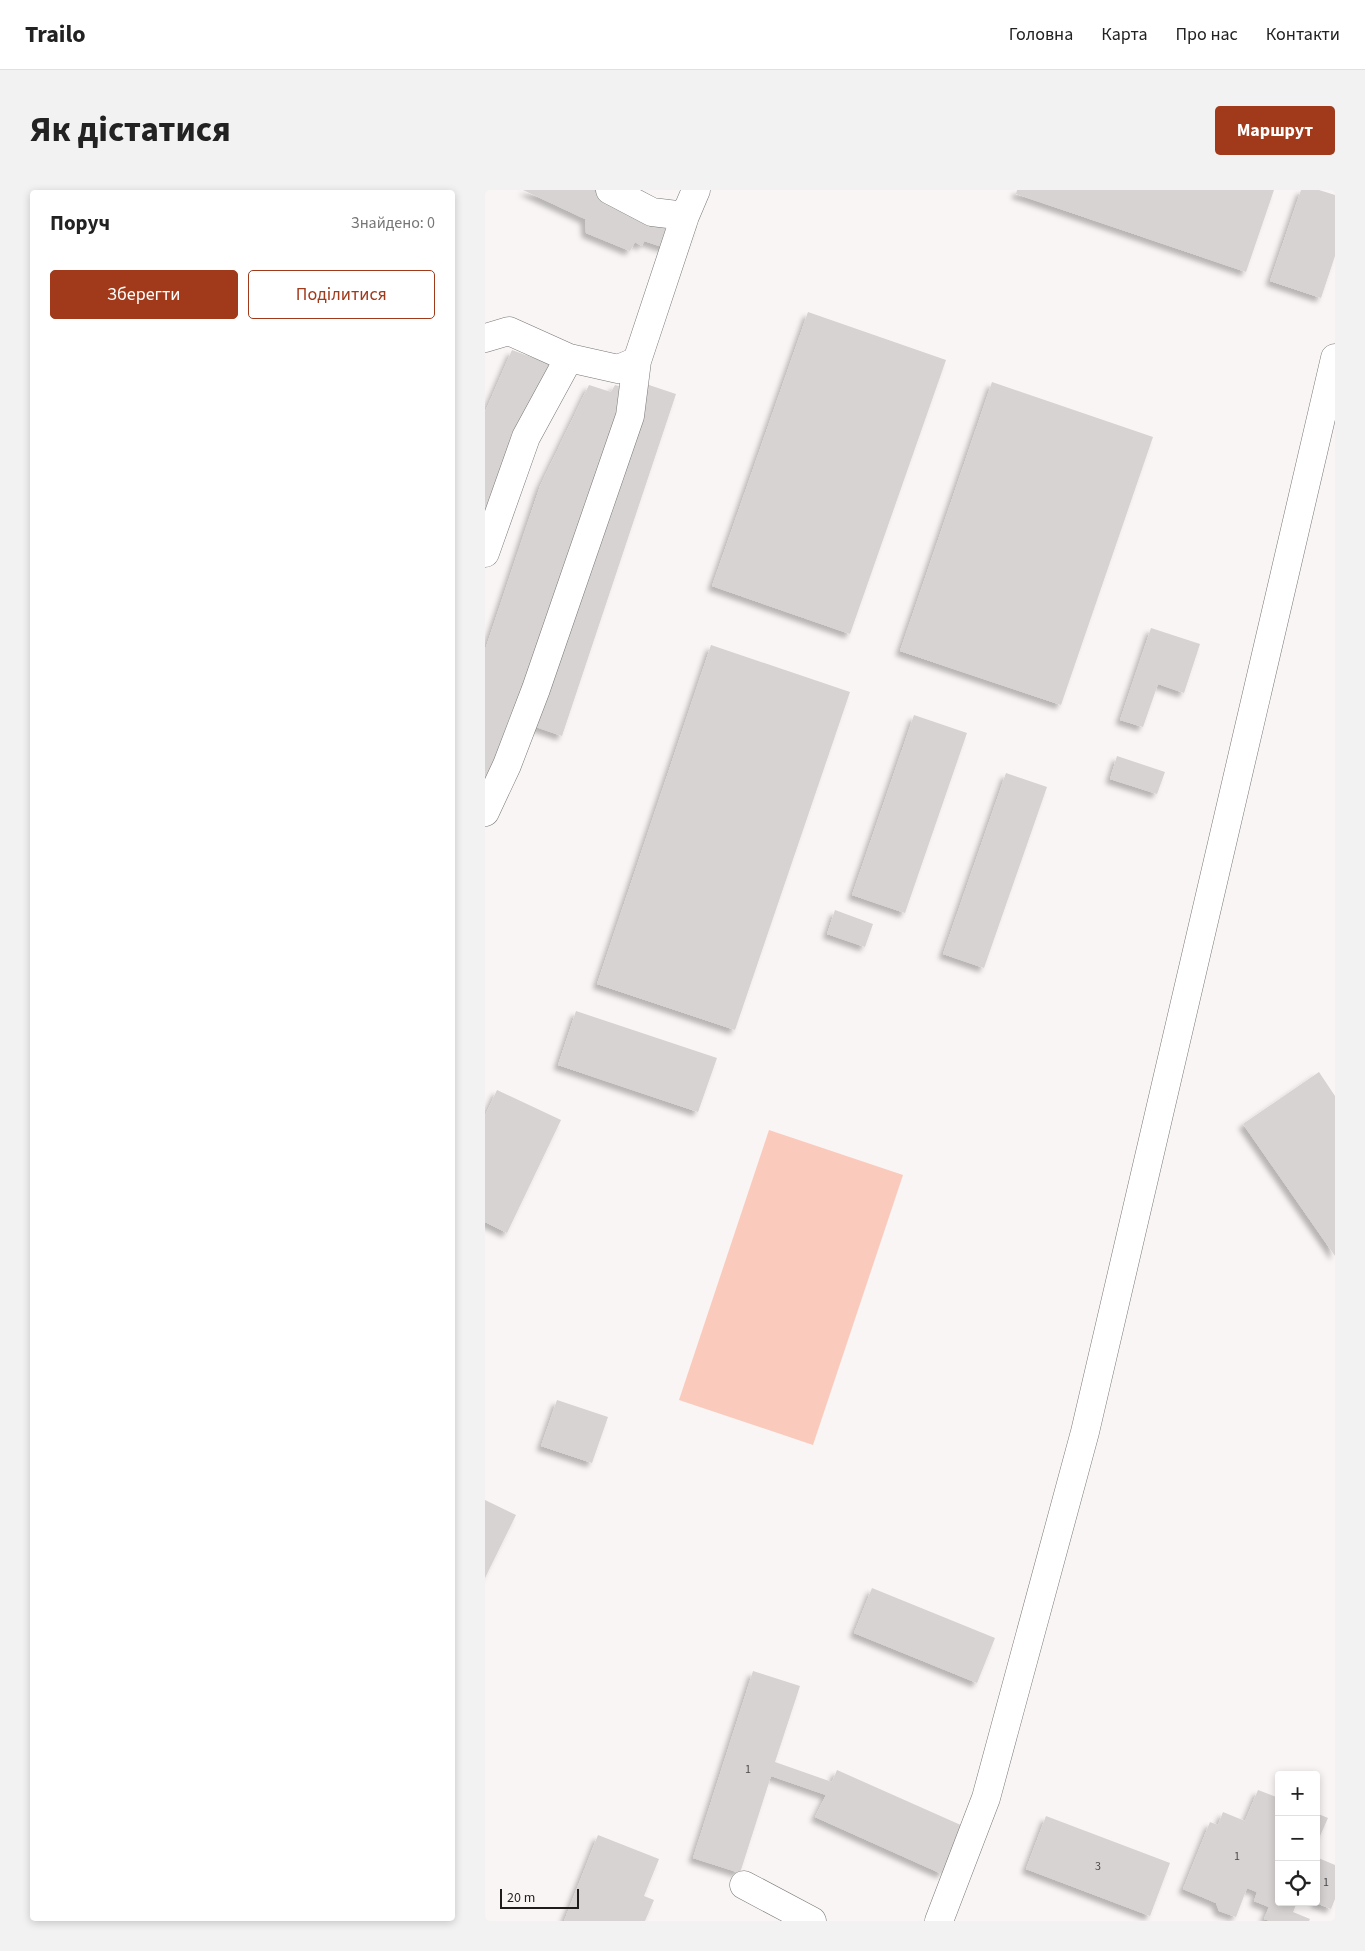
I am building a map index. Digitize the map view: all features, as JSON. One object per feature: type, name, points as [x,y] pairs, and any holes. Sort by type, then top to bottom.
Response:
[{"type":"street","points":[[610,190],[652,212],[685,216]]},
{"type":"street","points":[[485,812],[507,765],[536,689],[627,425],[630,416],[637,361],[685,216],[696,190]]},
{"type":"street","points":[[485,338],[509,331],[569,358],[618,368],[637,361]]},
{"type":"street","points":[[485,553],[526,437],[569,358]]},
{"type":"street","points":[[939,1921],[986,1798],[1085,1432],[1335,358]]},
{"type":"street","points":[[744,1885],[812,1921]]},
{"type":"shaded area","points":[[769,1130],[903,1175],[813,1445],[679,1400]]},
{"type":"building","points":[[523,190],[630,190],[658,213],[697,227],[684,254],[644,241],[642,246],[635,242],[630,251],[586,233],[585,219]]},
{"type":"building","points":[[1017,190],[1274,190],[1246,272],[1016,194]]},
{"type":"building","points":[[1301,190],[1319,190],[1335,195],[1335,256],[1321,298],[1270,281]]},
{"type":"building","points":[[808,312],[946,360],[850,634],[712,586]]},
{"type":"building","points":[[512,350],[561,368],[485,556],[485,412]]},
{"type":"building","points":[[992,382],[1153,437],[1061,705],[900,651]]},
{"type":"building","points":[[646,384],[676,394],[562,736],[533,726]]},
{"type":"building","points":[[589,385],[611,392],[615,385],[640,392],[485,798],[485,650],[540,486]]},
{"type":"building","points":[[1151,628],[1200,644],[1184,693],[1158,684],[1143,727],[1120,720]]},
{"type":"building","points":[[711,645],[850,692],[735,1030],[597,984]]},
{"type":"building","points":[[914,715],[967,733],[905,913],[852,895]]},
{"type":"building","points":[[1117,756],[1165,772],[1157,794],[1110,779]]},
{"type":"building","points":[[1006,773],[1047,787],[984,968],[943,954]]},
{"type":"building","points":[[835,910],[873,924],[865,947],[827,934]]},
{"type":"building","points":[[576,1011],[717,1058],[698,1112],[558,1065]]},
{"type":"building","points":[[1319,1072],[1335,1096],[1335,1256],[1243,1124]]},
{"type":"building","points":[[497,1090],[561,1120],[507,1233],[485,1222],[485,1116]]},
{"type":"building","points":[[557,1400],[608,1417],[592,1463],[541,1446]]},
{"type":"building","points":[[485,1500],[516,1515],[485,1578]]},
{"type":"building","points":[[872,1588],[995,1638],[977,1683],[854,1633]]},
{"type":"building","points":[[753,1671],[800,1686],[775,1762],[832,1782],[837,1770],[963,1826],[942,1874],[815,1817],[826,1795],[771,1776],[740,1873],[693,1858]]},
{"type":"building","points":[[1258,1790],[1275,1796],[1275,1906],[1295,1906],[1293,1912],[1310,1919],[1309,1921],[1270,1921],[1264,1919],[1269,1907],[1254,1901],[1257,1892],[1247,1888],[1236,1917],[1219,1911],[1216,1903],[1183,1889],[1210,1822],[1218,1825],[1223,1812],[1245,1821]]},
{"type":"building","points":[[1320,1815],[1328,1818],[1320,1836]]},
{"type":"building","points":[[1046,1816],[1170,1863],[1150,1916],[1026,1869]]},
{"type":"building","points":[[598,1835],[659,1859],[644,1896],[654,1900],[645,1921],[564,1921]]},
{"type":"building","points":[[1320,1859],[1335,1865],[1335,1899],[1331,1909],[1320,1905]]}]
